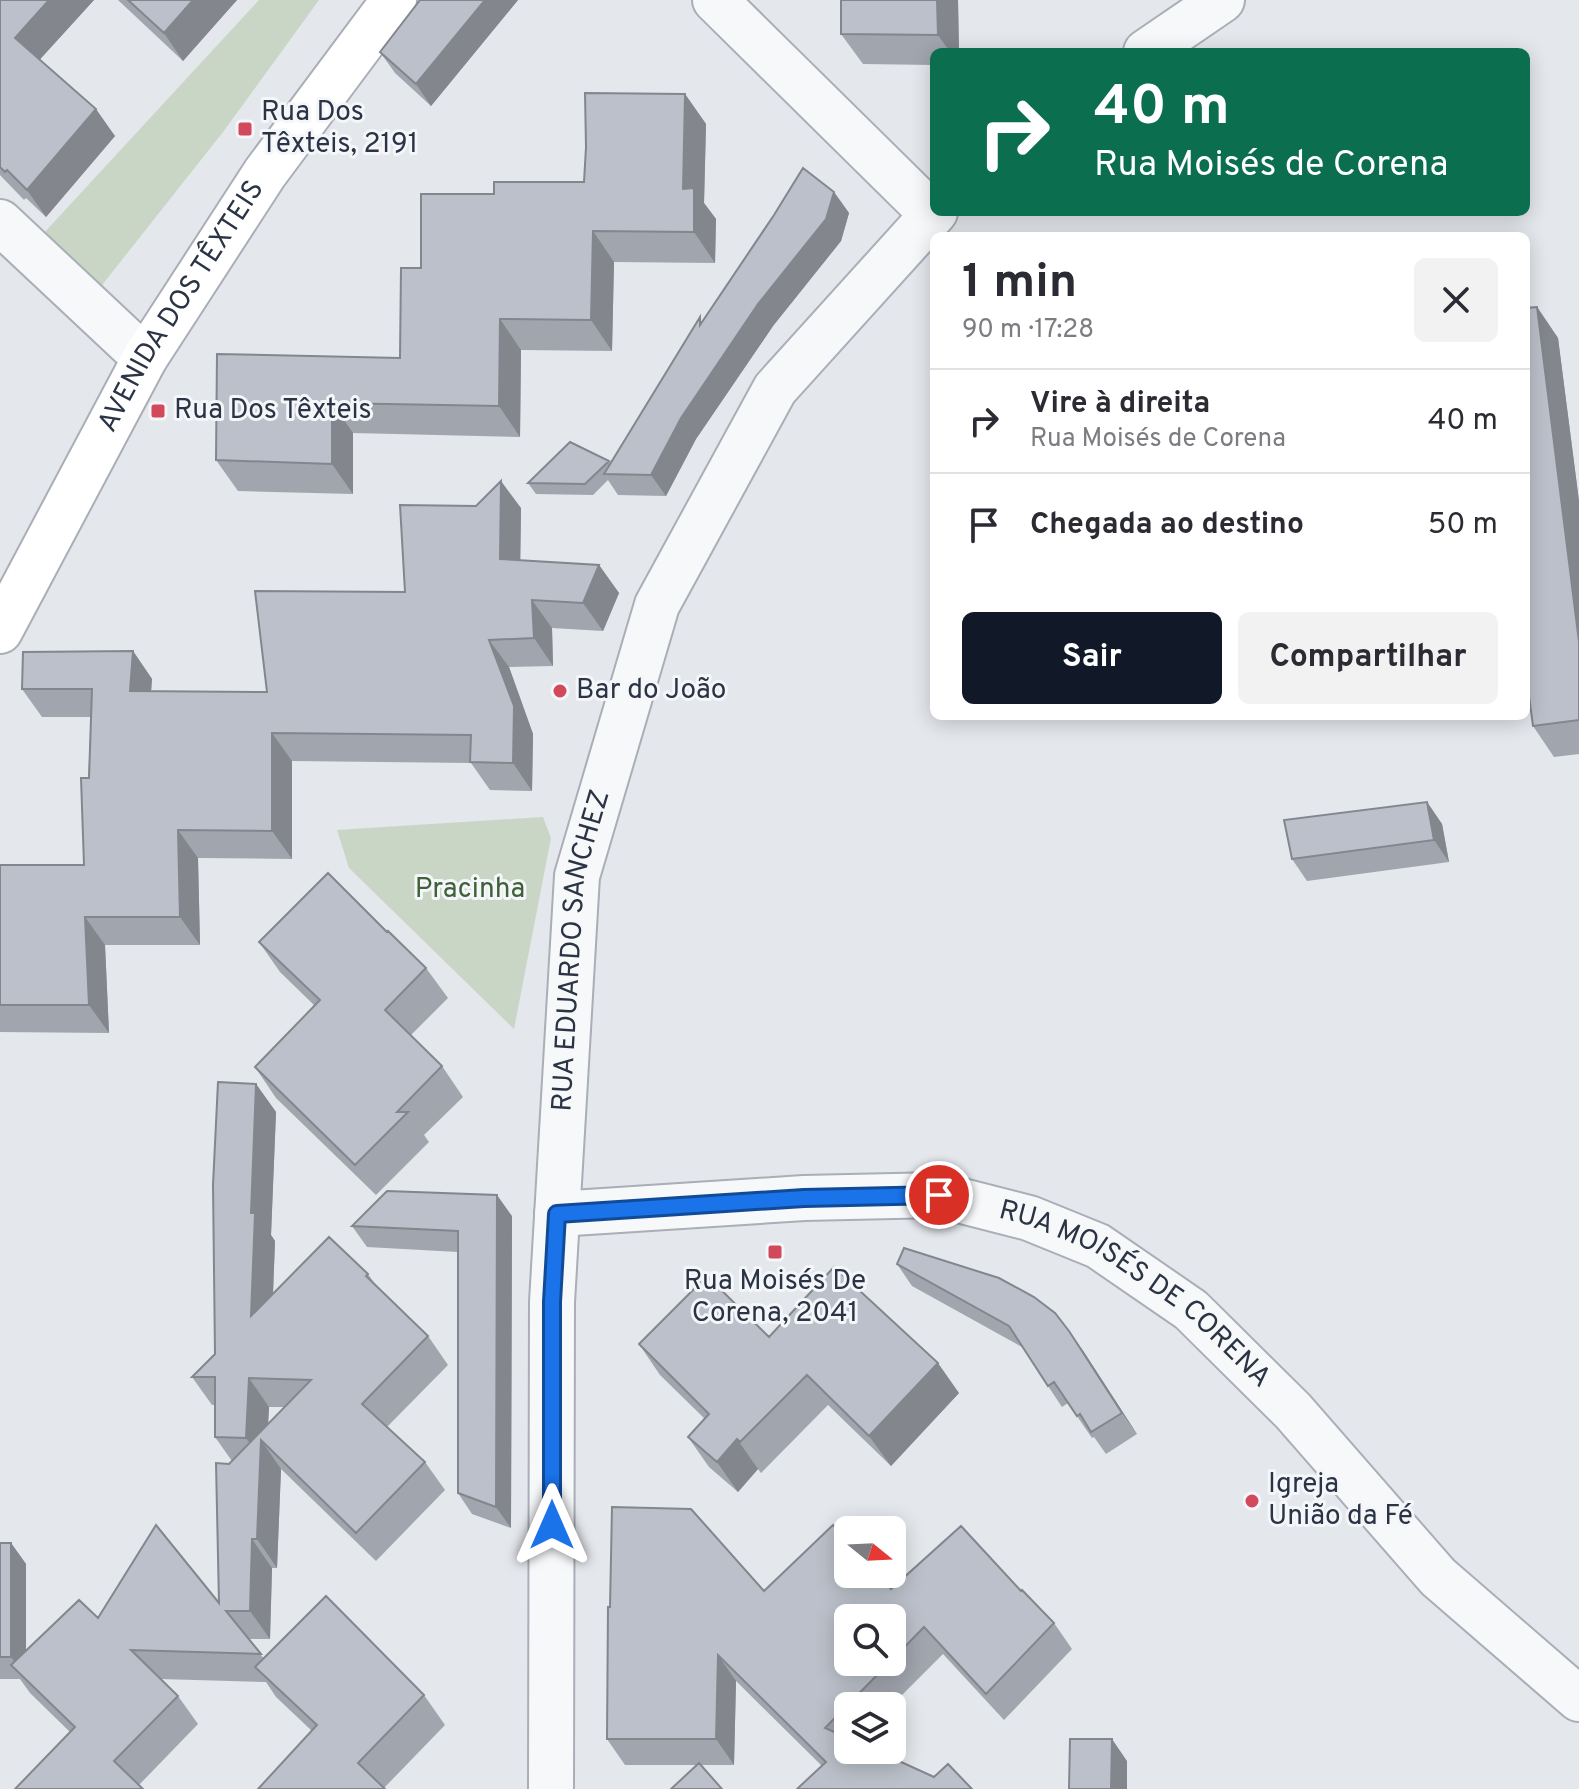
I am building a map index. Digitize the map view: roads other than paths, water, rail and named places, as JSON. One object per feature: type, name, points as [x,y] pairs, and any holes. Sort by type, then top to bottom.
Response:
[{"type":"main road","name":"AVENIDA DOS TÊXTEIS","points":[[0,631],[145,358],[265,173],[394,0]]},
{"type":"street","points":[[715,0],[930,209]]},
{"type":"street","points":[[1152,48],[1222,0]]},
{"type":"street","name":"RUA EDUARDO SANCHEZ","points":[[551,1789],[552,1302],[577,876],[657,605],[775,389],[931,216]]},
{"type":"street","points":[[0,222],[145,358]]},
{"type":"street","name":"RUA MOISÉS DE CORENA","points":[[557,1214],[804,1198],[939,1195],[1029,1218],[1098,1246],[1191,1310],[1293,1411],[1438,1577],[1579,1699]]},
{"type":"place","name":"Rua Dos Têxteis, 2191","points":[[245,129]]},
{"type":"place","name":"Rua Dos Têxteis","points":[[158,411]]},
{"type":"place","name":"Bar do João","points":[[560,691]]},
{"type":"place","name":"Rua Moisés De Corena, 2041","points":[[775,1252]]},
{"type":"place","name":"Igreja União da Fé","points":[[1252,1501]]},
{"type":"park label","name":"Pracinha","points":[[470,890]]}]
